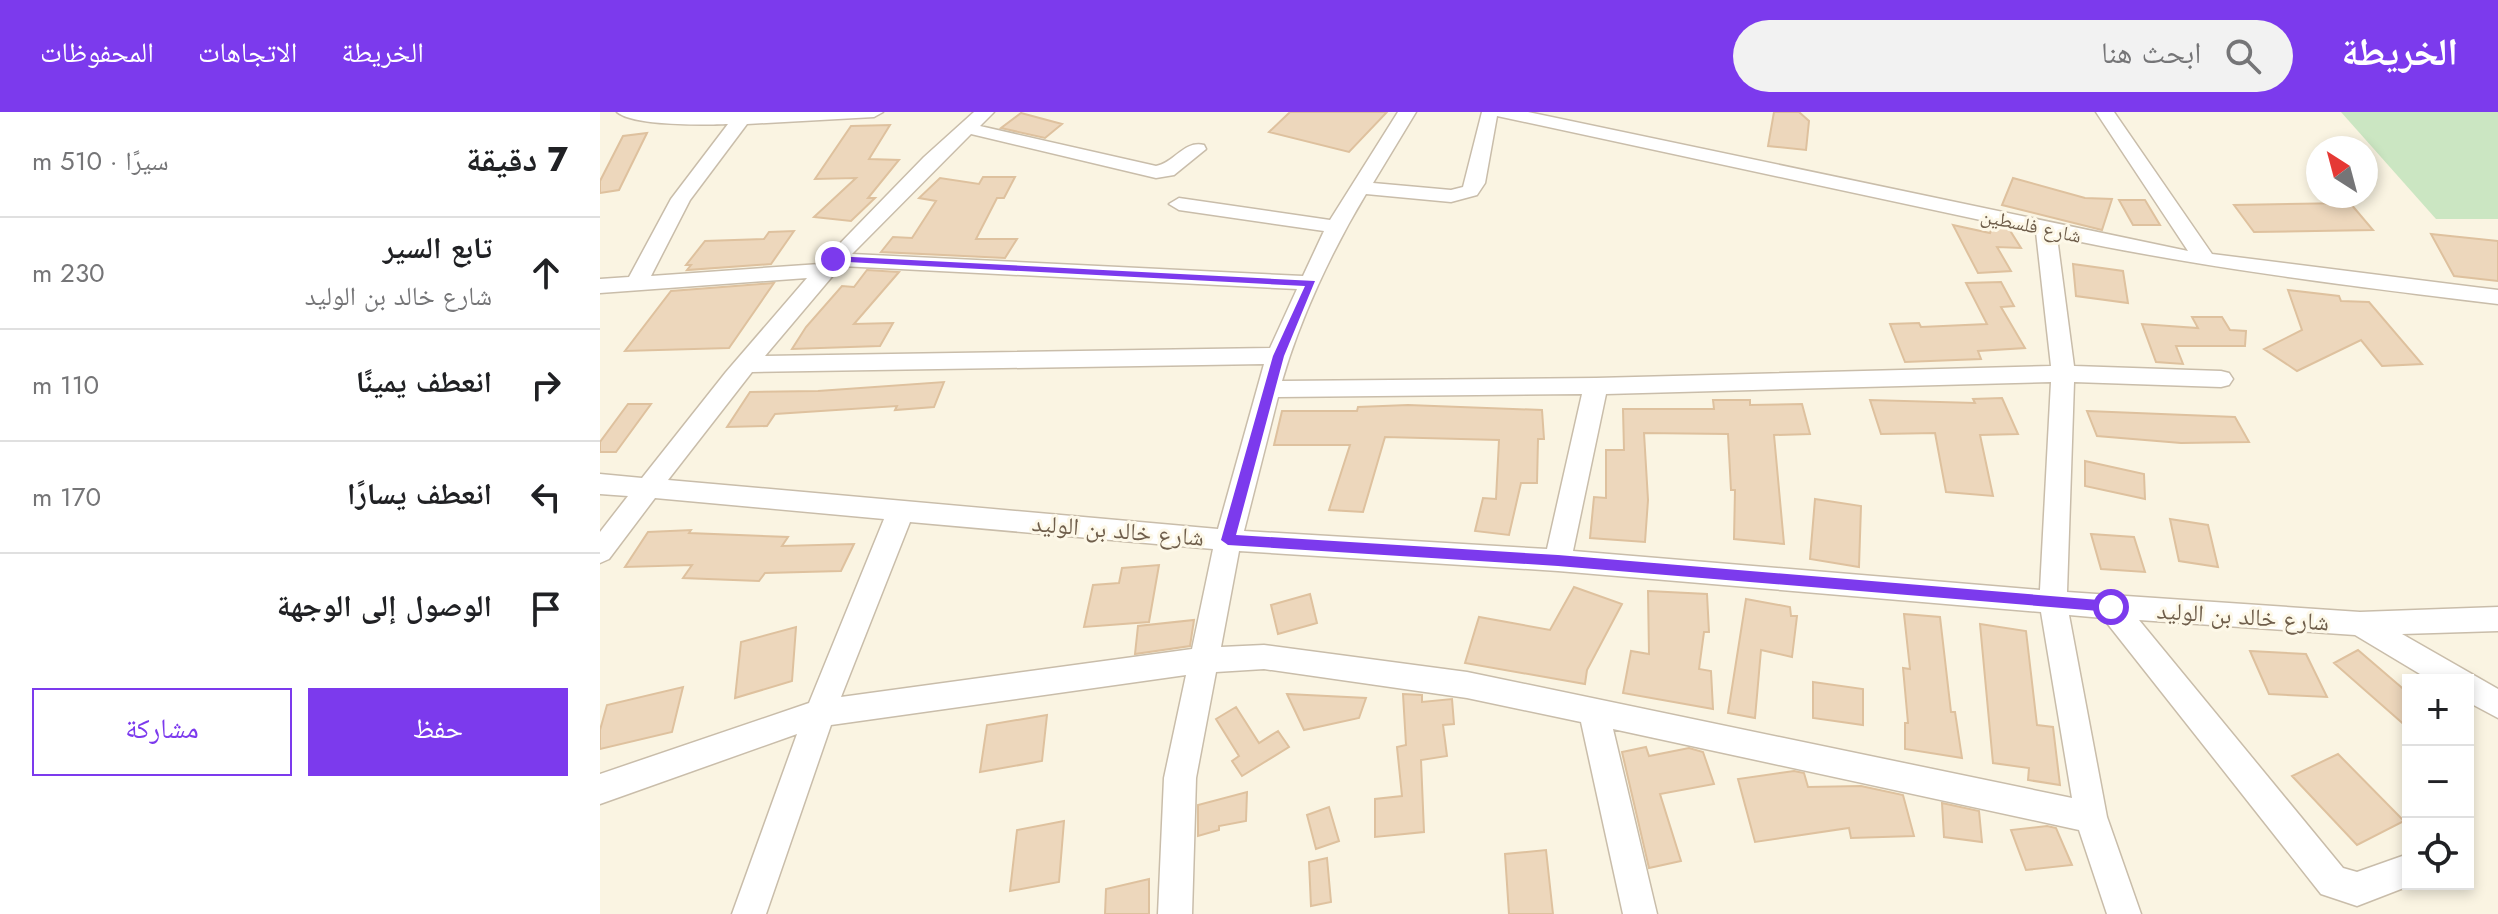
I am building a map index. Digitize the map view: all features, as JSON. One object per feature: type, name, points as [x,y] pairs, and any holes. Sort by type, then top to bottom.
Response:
[{"type":"street","points":[[626,112],[686,120],[874,112]]},
{"type":"street","points":[[600,552],[648,487],[827,264],[985,112]]},
{"type":"street","points":[[2105,112],[2205,260]]},
{"type":"street","points":[[1175,914],[1180,778],[1228,540],[1268,389],[1278,356],[1336,227],[1405,113]]},
{"type":"street","points":[[1358,188],[1451,196],[1470,191],[1475,183],[1487,113]]},
{"type":"street","name":"شارع فلسطين","points":[[1487,113],[2046,230],[2205,260],[2498,297]]},
{"type":"street","points":[[636,284],[681,199],[743,117]]},
{"type":"street","points":[[967,128],[1156,172],[1167,171],[1197,149]]},
{"type":"street","points":[[1179,204],[1336,227]]},
{"type":"street","points":[[2046,230],[2063,374],[2053,602],[2091,817],[2124,914]]},
{"type":"street","points":[[600,286],[827,264],[1311,283]]},
{"type":"street","points":[[747,364],[1278,356]]},
{"type":"street","points":[[1268,389],[1596,386],[2063,374],[2221,379]]},
{"type":"street","points":[[1558,560],[1596,386]]},
{"type":"street","name":"شارع خالد بن الوليد","points":[[600,484],[1228,540],[1558,560],[2111,607],[2360,624],[2498,619]]},
{"type":"street","points":[[749,914],[817,714],[857,611],[901,511]]},
{"type":"street","points":[[2111,607],[2333,882],[2357,889],[2402,872]]},
{"type":"street","points":[[2360,624],[2446,674]]},
{"type":"street","points":[[600,789],[817,714],[1203,660],[1264,657],[1467,685],[2091,817]]},
{"type":"street","points":[[2474,691],[2498,705]]},
{"type":"street","points":[[1594,712],[1640,914]]},
{"type":"green space","points":[[2341,112],[2498,112],[2498,219],[2436,219],[2378,154],[2378,136],[2362,136]]},
{"type":"building","points":[[1290,112],[1387,112],[1349,152],[1269,132]]},
{"type":"building","points":[[1774,112],[1799,112],[1809,121],[1806,150],[1768,146]]},
{"type":"building","points":[[1021,113],[1062,124],[1045,138],[1001,128]]},
{"type":"building","points":[[890,125],[869,159],[899,160],[868,198],[875,198],[851,221],[814,217],[856,178],[815,179],[851,126]]},
{"type":"building","points":[[647,133],[619,190],[600,193],[600,181],[623,136]]},
{"type":"building","points":[[983,177],[1015,177],[1004,198],[997,198],[976,239],[1017,239],[1005,258],[881,252],[893,237],[912,238],[936,201],[919,198],[940,178],[979,184]]},
{"type":"building","points":[[2013,178],[2085,198],[2112,199],[2102,230],[2002,205]]},
{"type":"building","points":[[2119,200],[2145,200],[2160,225],[2133,225]]},
{"type":"building","points":[[2306,204],[2306,208],[2354,208],[2373,230],[2254,232],[2234,205]]},
{"type":"building","points":[[1953,225],[1990,233],[1993,226],[2009,229],[2021,248],[1997,247],[2011,271],[1978,273]]},
{"type":"building","points":[[794,231],[771,264],[687,270],[691,265],[686,265],[705,241],[764,239],[769,232]]},
{"type":"building","points":[[2431,234],[2498,241],[2498,281],[2454,276]]},
{"type":"building","points":[[2073,264],[2123,271],[2128,303],[2076,296]]},
{"type":"building","points":[[867,270],[899,272],[854,324],[893,323],[880,346],[792,349],[806,327],[842,286],[854,287]]},
{"type":"building","points":[[2001,282],[2014,306],[2001,307],[2025,348],[1978,351],[1981,359],[1905,362],[1890,324],[1919,323],[1921,327],[1987,324],[1966,283]]},
{"type":"building","points":[[774,283],[729,348],[625,351],[671,291]]},
{"type":"building","points":[[2288,290],[2339,296],[2341,301],[2369,302],[2422,364],[2382,366],[2361,340],[2297,371],[2264,349],[2302,330]]},
{"type":"building","points":[[2192,317],[2222,317],[2230,330],[2246,331],[2245,346],[2176,346],[2183,364],[2156,362],[2142,324],[2198,328]]},
{"type":"building","points":[[944,382],[934,407],[895,410],[897,406],[775,414],[767,426],[727,427],[750,392],[818,391]]},
{"type":"building","points":[[2002,398],[2018,434],[1980,435],[1993,496],[1946,492],[1935,433],[1881,434],[1870,400],[1975,403],[1973,399]]},
{"type":"building","points":[[1713,400],[1750,400],[1750,405],[1802,404],[1810,434],[1774,435],[1784,544],[1734,539],[1735,490],[1731,490],[1728,434],[1644,433],[1648,500],[1645,542],[1590,538],[1594,497],[1606,498],[1606,450],[1624,450],[1623,409],[1714,409]]},
{"type":"building","points":[[628,404],[651,404],[616,452],[600,452],[600,442]]},
{"type":"building","points":[[1408,405],[1542,410],[1544,439],[1538,439],[1537,483],[1521,483],[1509,535],[1475,531],[1483,498],[1496,499],[1499,440],[1385,437],[1363,512],[1329,510],[1350,445],[1274,445],[1282,411],[1357,411],[1358,407]]},
{"type":"building","points":[[2087,411],[2235,417],[2249,442],[2181,443],[2097,436]]},
{"type":"building","points":[[2085,461],[2144,474],[2145,499],[2085,486]]},
{"type":"building","points":[[1815,499],[1861,506],[1859,567],[1810,559]]},
{"type":"building","points":[[2170,519],[2208,525],[2218,567],[2179,561]]},
{"type":"building","points":[[691,530],[689,533],[788,537],[782,546],[854,544],[841,571],[765,573],[759,581],[683,578],[692,565],[625,567],[648,532]]},
{"type":"building","points":[[2091,534],[2134,537],[2145,572],[2101,569]]},
{"type":"building","points":[[1159,565],[1149,622],[1084,627],[1093,585],[1119,583],[1122,568]]},
{"type":"building","points":[[1574,587],[1622,604],[1587,670],[1585,684],[1465,663],[1479,617],[1550,630]]},
{"type":"building","points":[[1648,591],[1707,594],[1709,632],[1704,632],[1699,669],[1711,671],[1713,709],[1623,693],[1631,651],[1649,654]]},
{"type":"building","points":[[1310,594],[1317,623],[1278,634],[1271,605]]},
{"type":"building","points":[[1746,599],[1790,607],[1791,616],[1797,616],[1792,657],[1761,650],[1755,718],[1728,713]]},
{"type":"building","points":[[1904,614],[1940,617],[1951,712],[1955,712],[1962,758],[1905,749],[1905,723],[1908,723],[1903,668],[1910,669]]},
{"type":"building","points":[[1194,620],[1190,646],[1135,654],[1138,626]]},
{"type":"building","points":[[1980,624],[2026,631],[2037,725],[2053,727],[2060,785],[2028,780],[2029,768],[1993,763]]},
{"type":"building","points":[[796,627],[792,681],[735,698],[741,642]]},
{"type":"building","points":[[2358,650],[2402,688],[2402,723],[2334,663]]},
{"type":"building","points":[[2250,651],[2306,654],[2327,697],[2269,694]]},
{"type":"building","points":[[1813,682],[1863,689],[1863,725],[1813,718]]},
{"type":"building","points":[[683,687],[672,732],[600,749],[600,730],[607,705]]},
{"type":"building","points":[[1287,694],[1366,698],[1359,718],[1304,730]]},
{"type":"building","points":[[1403,694],[1422,695],[1422,702],[1452,699],[1454,724],[1443,725],[1447,756],[1421,760],[1424,832],[1375,837],[1375,799],[1402,796],[1397,747],[1406,745]]},
{"type":"building","points":[[1236,707],[1259,743],[1278,731],[1289,747],[1242,776],[1232,761],[1239,756],[1216,719]]},
{"type":"building","points":[[1047,715],[1042,761],[980,772],[987,725]]},
{"type":"building","points":[[1646,747],[1649,756],[1689,748],[1703,752],[1714,784],[1660,794],[1681,861],[1649,868],[1622,752]]},
{"type":"building","points":[[2338,754],[2402,822],[2357,845],[2292,776]]},
{"type":"building","points":[[1794,771],[1804,773],[1808,787],[1861,786],[1903,795],[1914,836],[1851,838],[1849,828],[1755,842],[1738,779]]},
{"type":"building","points":[[1247,792],[1246,821],[1219,826],[1219,830],[1198,836],[1198,805]]},
{"type":"building","points":[[1942,803],[1979,811],[1982,842],[1944,837]]},
{"type":"building","points":[[1329,807],[1339,841],[1316,849],[1307,815]]},
{"type":"building","points":[[1064,821],[1059,882],[1010,891],[1017,830]]},
{"type":"building","points":[[2056,828],[2072,865],[2026,870],[2011,830]]},
{"type":"building","points":[[1546,850],[1553,914],[1509,914],[1505,854]]},
{"type":"building","points":[[1327,858],[1331,902],[1311,906],[1309,862]]},
{"type":"building","points":[[1149,879],[1149,914],[1105,914],[1106,889]]},
{"type":"route","points":[[833,259],[1311,283],[1278,356],[1228,540],[1558,560],[2111,607]]}]
